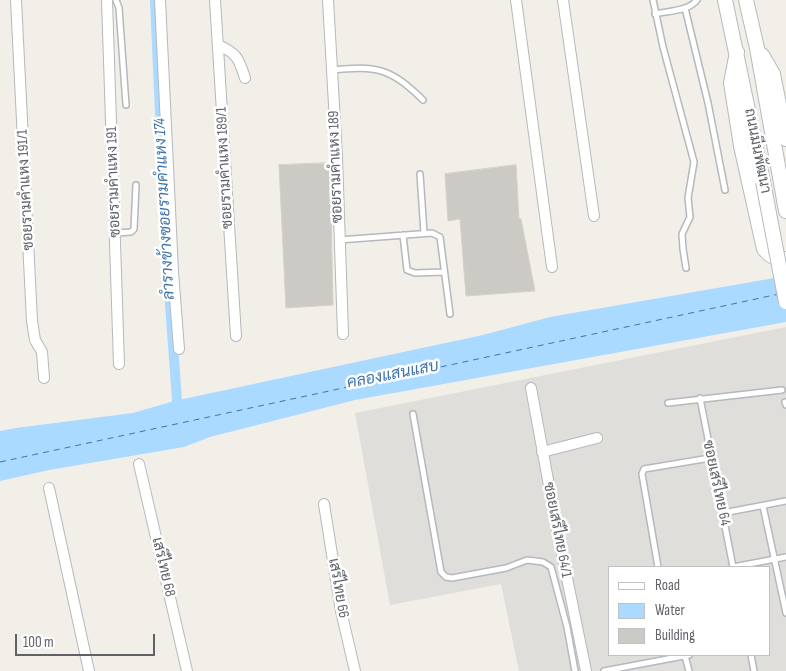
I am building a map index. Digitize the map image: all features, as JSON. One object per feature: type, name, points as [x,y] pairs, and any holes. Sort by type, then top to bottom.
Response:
[{"type":"street","name":"ซอยรามคำแหง 191/1","points":[[16,0],[32,321],[35,340],[42,352],[44,378]]},
{"type":"street","name":"ซอยรามคำแหง 191","points":[[107,0],[120,364]]},
{"type":"street","points":[[160,0],[173,272],[179,349]]},
{"type":"street","name":"ซอยรามคำแหง 189/1","points":[[215,0],[236,336]]},
{"type":"street","name":"ซอยรามคำแหง 189","points":[[328,0],[337,158],[338,240],[343,334]]},
{"type":"street","points":[[516,0],[552,267]]},
{"type":"street","points":[[563,0],[594,216]]},
{"type":"street","name":"ถนนมีนพัฒนา","points":[[725,0],[786,302]]},
{"type":"street","name":"ถนนมีนพัฒนา","points":[[746,0],[757,48],[786,211]]},
{"type":"street","points":[[218,45],[236,56],[245,78]]},
{"type":"street","points":[[757,48],[773,74],[786,139]]},
{"type":"street","points":[[737,52],[731,83],[741,146],[764,249],[774,257],[782,260],[786,259]]},
{"type":"street","name":"ซอยเสรีไทย 64/1","points":[[531,388],[586,671]]},
{"type":"street","points":[[542,452],[597,438]]},
{"type":"street","name":"เสรีไทย 68","points":[[139,464],[187,671]]},
{"type":"street","points":[[49,488],[89,671]]},
{"type":"street","name":"เสรีไทย 66","points":[[324,504],[341,611],[355,671]]},
{"type":"lane","points":[[116,0],[119,8],[126,105]]},
{"type":"lane","points":[[653,0],[694,162],[688,198],[690,217],[682,234],[686,268]]},
{"type":"lane","points":[[655,14],[684,8],[697,0]]},
{"type":"lane","points":[[684,8],[708,103],[725,190]]},
{"type":"lane","points":[[331,70],[362,68],[381,70],[397,78],[423,100]]},
{"type":"lane","points":[[420,174],[424,233]]},
{"type":"lane","points":[[116,233],[131,232],[134,229],[136,185]]},
{"type":"lane","points":[[338,240],[424,233],[432,233],[440,237],[450,314]]},
{"type":"lane","points":[[402,235],[407,270],[415,273],[444,272]]},
{"type":"lane","points":[[668,402],[782,390]]},
{"type":"lane","name":"ซอยเสรีไทย 64","points":[[700,398],[710,458],[733,566]]},
{"type":"lane","points":[[413,414],[440,572],[446,577],[452,578],[506,568],[527,560],[543,562],[552,568],[575,671]]},
{"type":"lane","points":[[658,566],[642,474],[644,469],[710,458]]},
{"type":"lane","points":[[723,513],[786,501]]},
{"type":"lane","points":[[763,506],[786,613]]},
{"type":"lane","points":[[738,566],[786,557]]},
{"type":"lane","points":[[604,671],[682,656]]},
{"type":"lane","points":[[687,656],[689,671]]},
{"type":"lane","points":[[751,656],[754,671]]},
{"type":"shaded area","points":[[786,327],[786,671],[519,671],[501,584],[390,605],[355,413]]},
{"type":"water","name":"คลองแสนแสบ","points":[[786,276],[786,322],[355,400],[210,437],[184,447],[49,470],[0,481],[0,431],[133,413],[174,401],[483,335],[550,317]]},
{"type":"building","points":[[330,163],[333,305],[286,308],[279,165]]},
{"type":"building","points":[[516,165],[519,219],[521,219],[535,291],[466,296],[460,219],[448,221],[445,174]]},
{"type":"waterway","name":"ลำรางข้างซอยรามคำแหง 174","points":[[155,0],[166,250],[178,414]]},
{"type":"ferry route","points":[[0,462],[779,294]]}]
